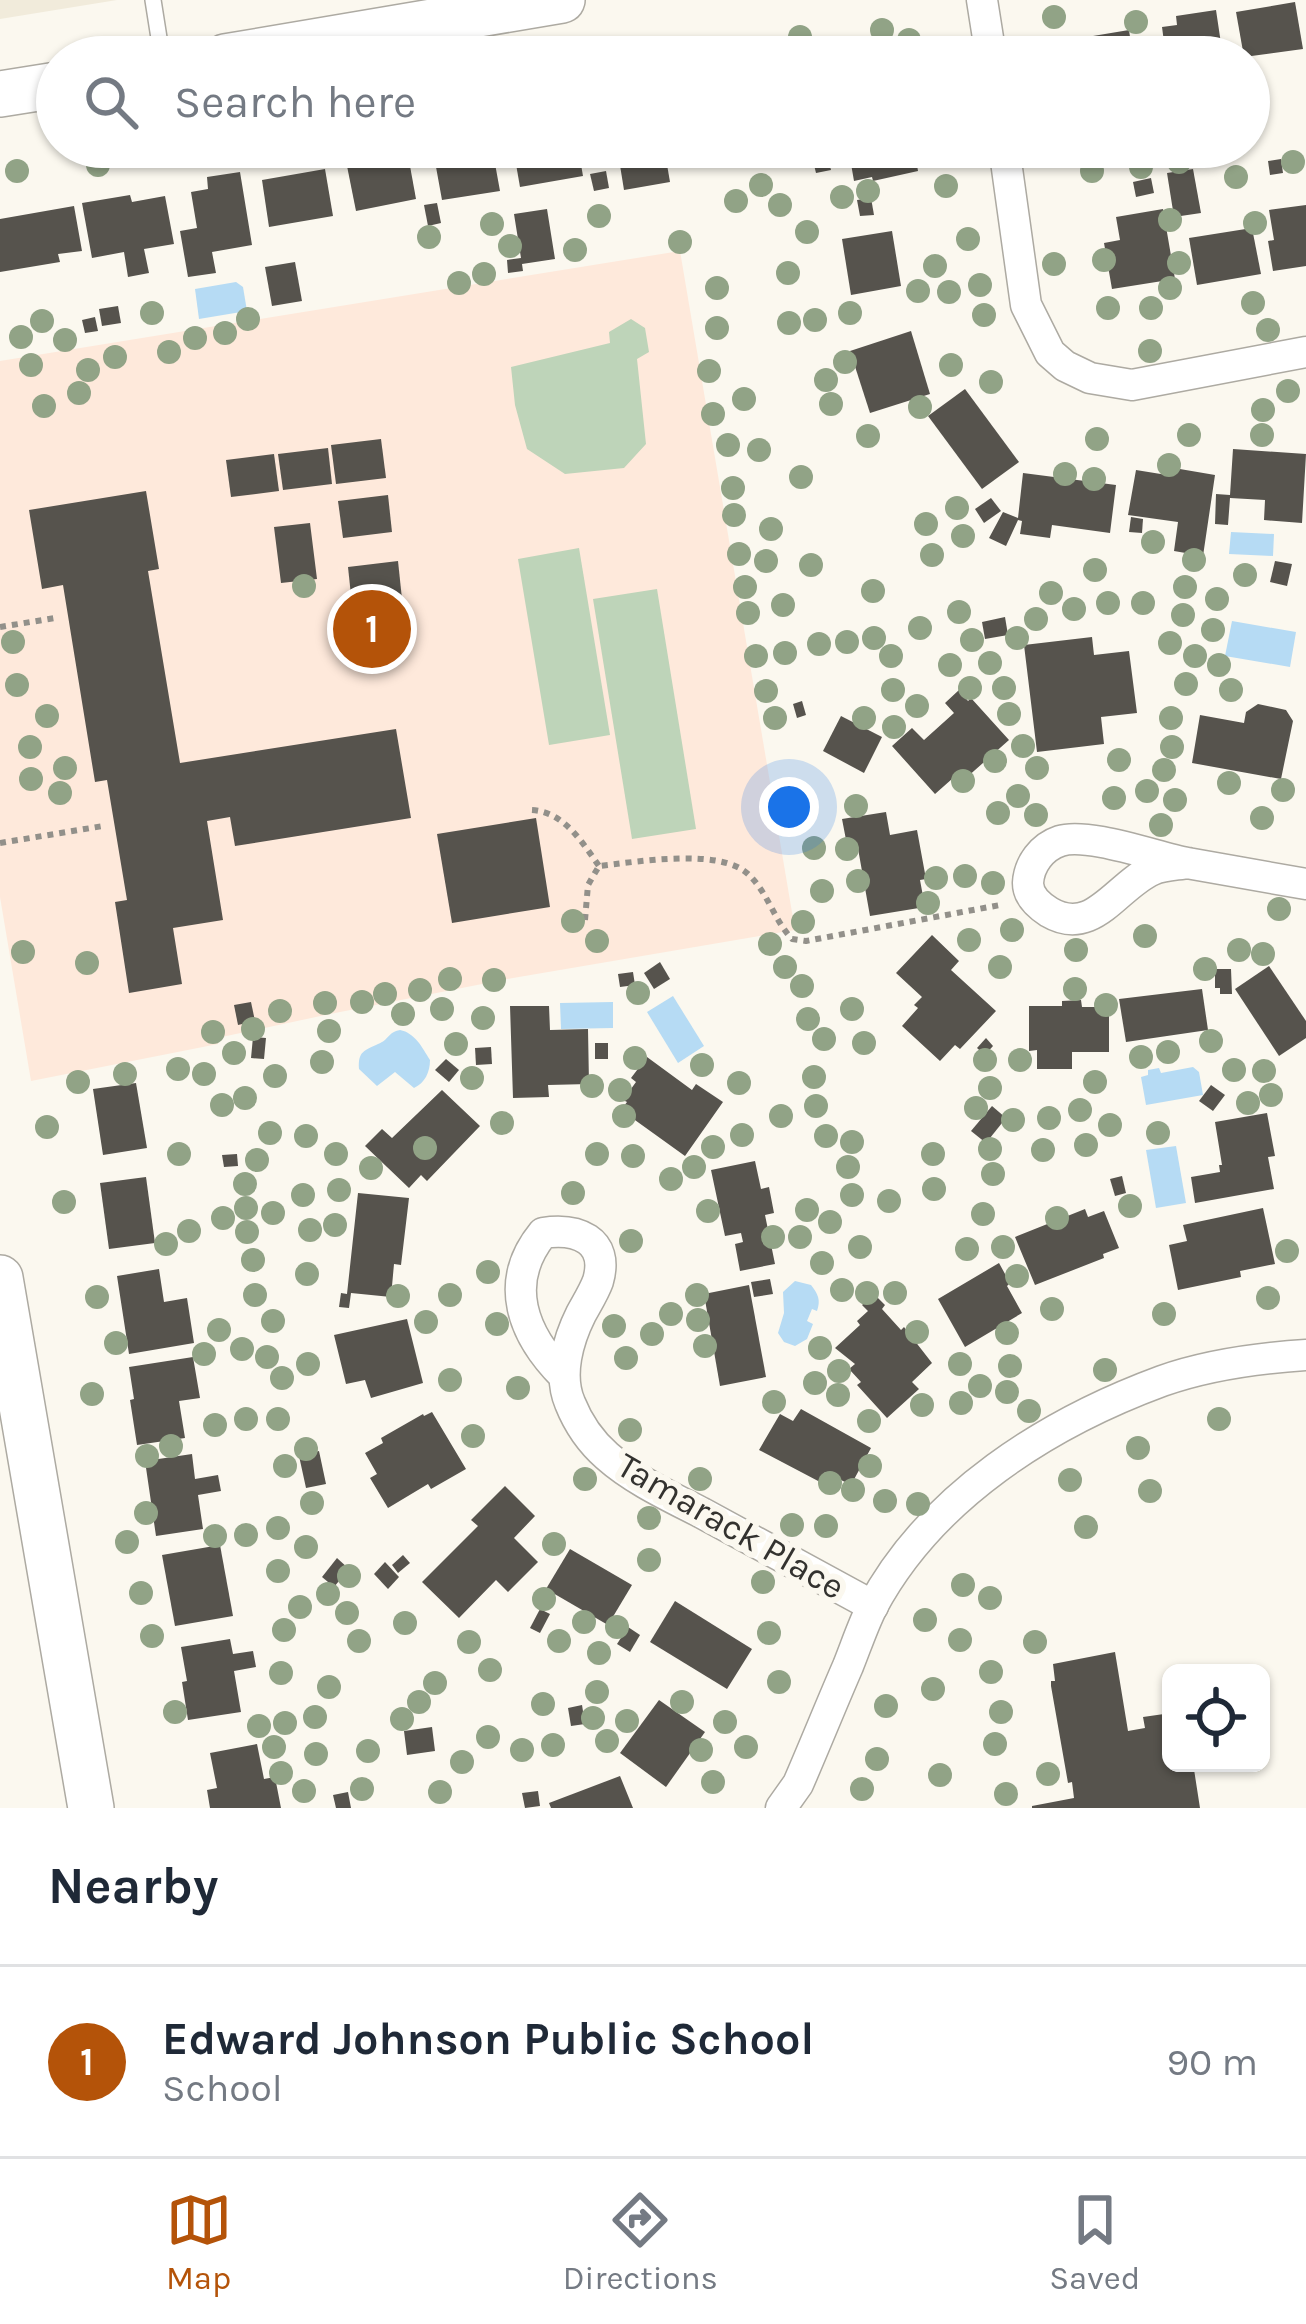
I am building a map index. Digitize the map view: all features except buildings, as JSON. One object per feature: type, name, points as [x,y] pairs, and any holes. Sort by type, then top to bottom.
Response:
[{"type":"main road","points":[[349,36],[562,0]]},
{"type":"main road","points":[[0,94],[36,88]]},
{"type":"main road","points":[[0,1278],[91,1808]]},
{"type":"street","points":[[982,0],[988,36]]},
{"type":"street","points":[[1007,168],[1026,305],[1036,330],[1065,366],[1090,378],[1132,385],[1306,352]]},
{"type":"street","points":[[1188,863],[1151,870],[1097,912],[1075,921],[1041,907],[1030,894],[1030,872],[1037,856],[1062,839],[1086,839],[1306,884]]},
{"type":"street","points":[[782,1808],[799,1784],[873,1606],[916,1543],[971,1489],[1028,1445],[1090,1411],[1164,1380],[1306,1355]]},
{"type":"street","name":"Tamarack Place","points":[[564,1376],[568,1399],[587,1435],[624,1469],[873,1606]]},
{"type":"lane","points":[[153,0],[159,36]]},
{"type":"path","points":[[0,627],[55,618]]},
{"type":"path","points":[[532,810],[553,814],[599,866]]},
{"type":"path","points":[[0,843],[103,826]]},
{"type":"path","points":[[599,866],[730,862],[748,874],[791,939],[806,941],[990,908],[1030,894]]},
{"type":"path","points":[[585,920],[588,885],[599,866]]},
{"type":"shaded area","points":[[0,0],[117,0],[0,19]]},
{"type":"shaded area","points":[[680,251],[795,930],[330,1014],[217,1038],[218,1044],[31,1081],[0,897],[0,361]]},
{"type":"green space","points":[[631,319],[645,328],[649,352],[637,359],[646,444],[624,468],[565,474],[527,449],[511,367],[610,343],[609,332]]},
{"type":"green space","points":[[579,548],[610,735],[549,745],[518,559]]},
{"type":"green space","points":[[657,589],[696,829],[632,839],[593,599]]},
{"type":"water","points":[[236,282],[243,287],[247,311],[199,319],[195,289]]},
{"type":"water","points":[[1231,532],[1274,534],[1273,556],[1229,554]]},
{"type":"water","points":[[1232,621],[1296,632],[1290,667],[1225,656]]},
{"type":"water","points":[[673,996],[704,1046],[678,1063],[647,1012]]},
{"type":"water","points":[[613,1002],[613,1028],[561,1029],[560,1003]]},
{"type":"water","points":[[400,1030],[424,1050],[430,1060],[428,1073],[414,1088],[395,1072],[377,1086],[359,1069],[361,1055]]},
{"type":"water","points":[[1193,1067],[1199,1072],[1203,1095],[1146,1105],[1141,1077],[1148,1070],[1159,1068],[1161,1073]]},
{"type":"water","points":[[1176,1146],[1186,1203],[1156,1208],[1146,1150]]},
{"type":"water","points":[[795,1281],[811,1285],[819,1304],[807,1321],[813,1324],[807,1339],[795,1346],[778,1333],[783,1292]]},
{"type":"place","name":"Edward Johnson Public School","points":[[372,629]]}]
